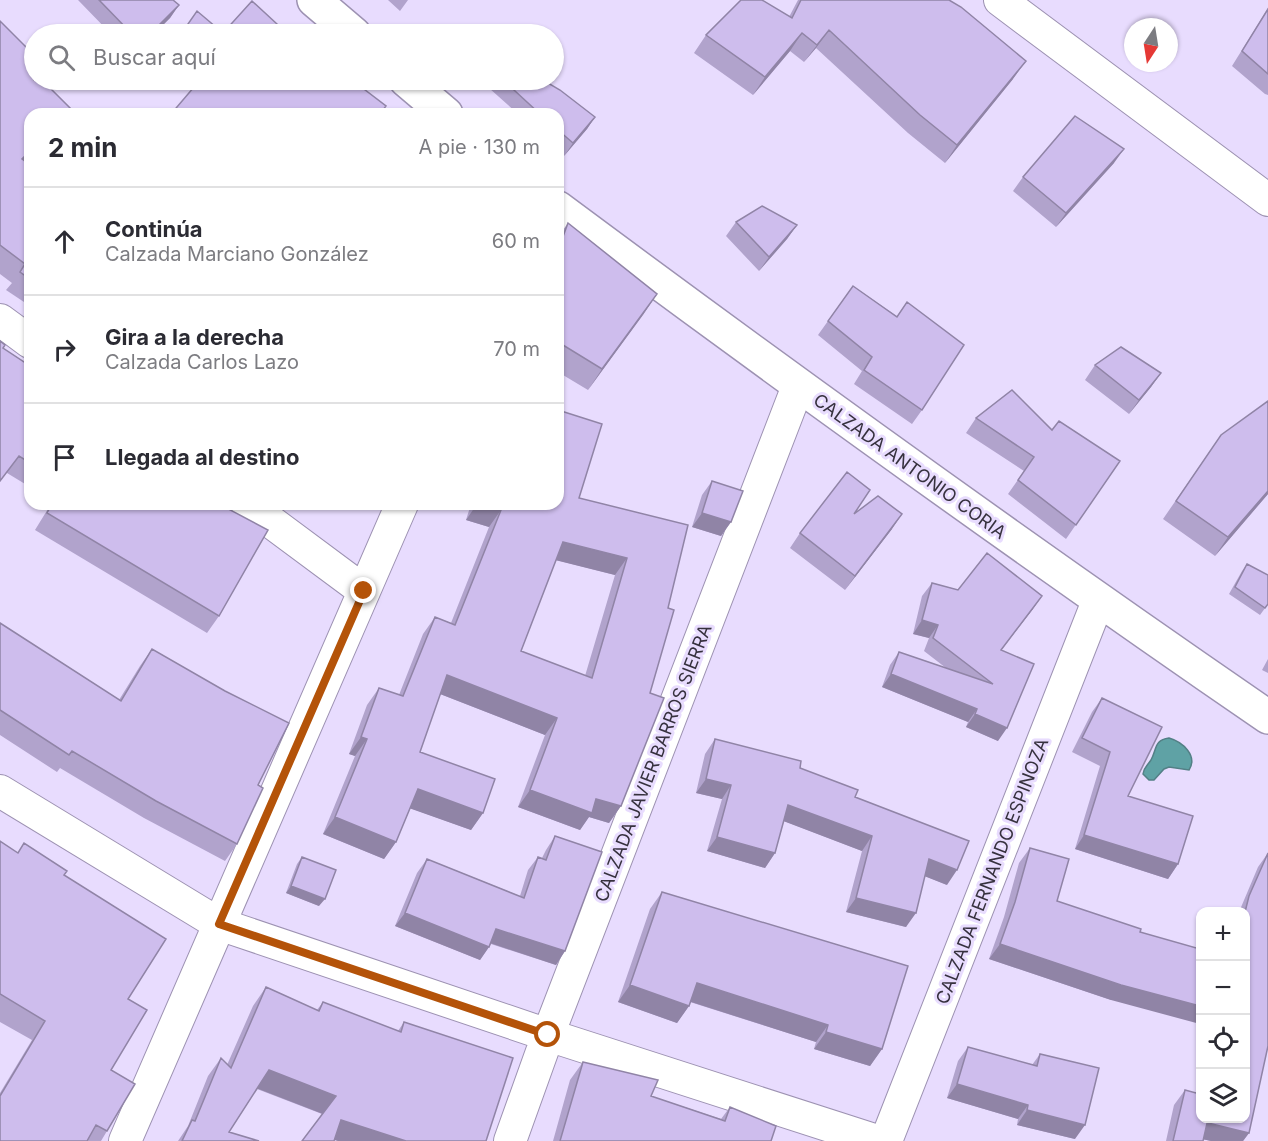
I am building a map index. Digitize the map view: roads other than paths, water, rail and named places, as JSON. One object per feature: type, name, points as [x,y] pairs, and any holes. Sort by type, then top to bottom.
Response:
[{"type":"street","points":[[314,0],[342,24]]},
{"type":"street","points":[[1000,0],[1268,200]]},
{"type":"street","points":[[418,90],[439,108]]},
{"type":"street","name":"CALZADA ANTONIO CORIA","points":[[564,212],[798,386],[1098,601],[1268,717]]},
{"type":"street","points":[[0,320],[24,338]]},
{"type":"street","name":"CALZADA JAVIER BARROS SIERRA","points":[[510,1141],[548,1035],[798,386]]},
{"type":"street","points":[[255,510],[364,591]]},
{"type":"street","points":[[124,1141],[399,510]]},
{"type":"street","name":"CALZADA FERNANDO ESPINOZA","points":[[886,1141],[1098,601]]},
{"type":"street","points":[[0,791],[219,924],[548,1035],[877,1141]]}]
